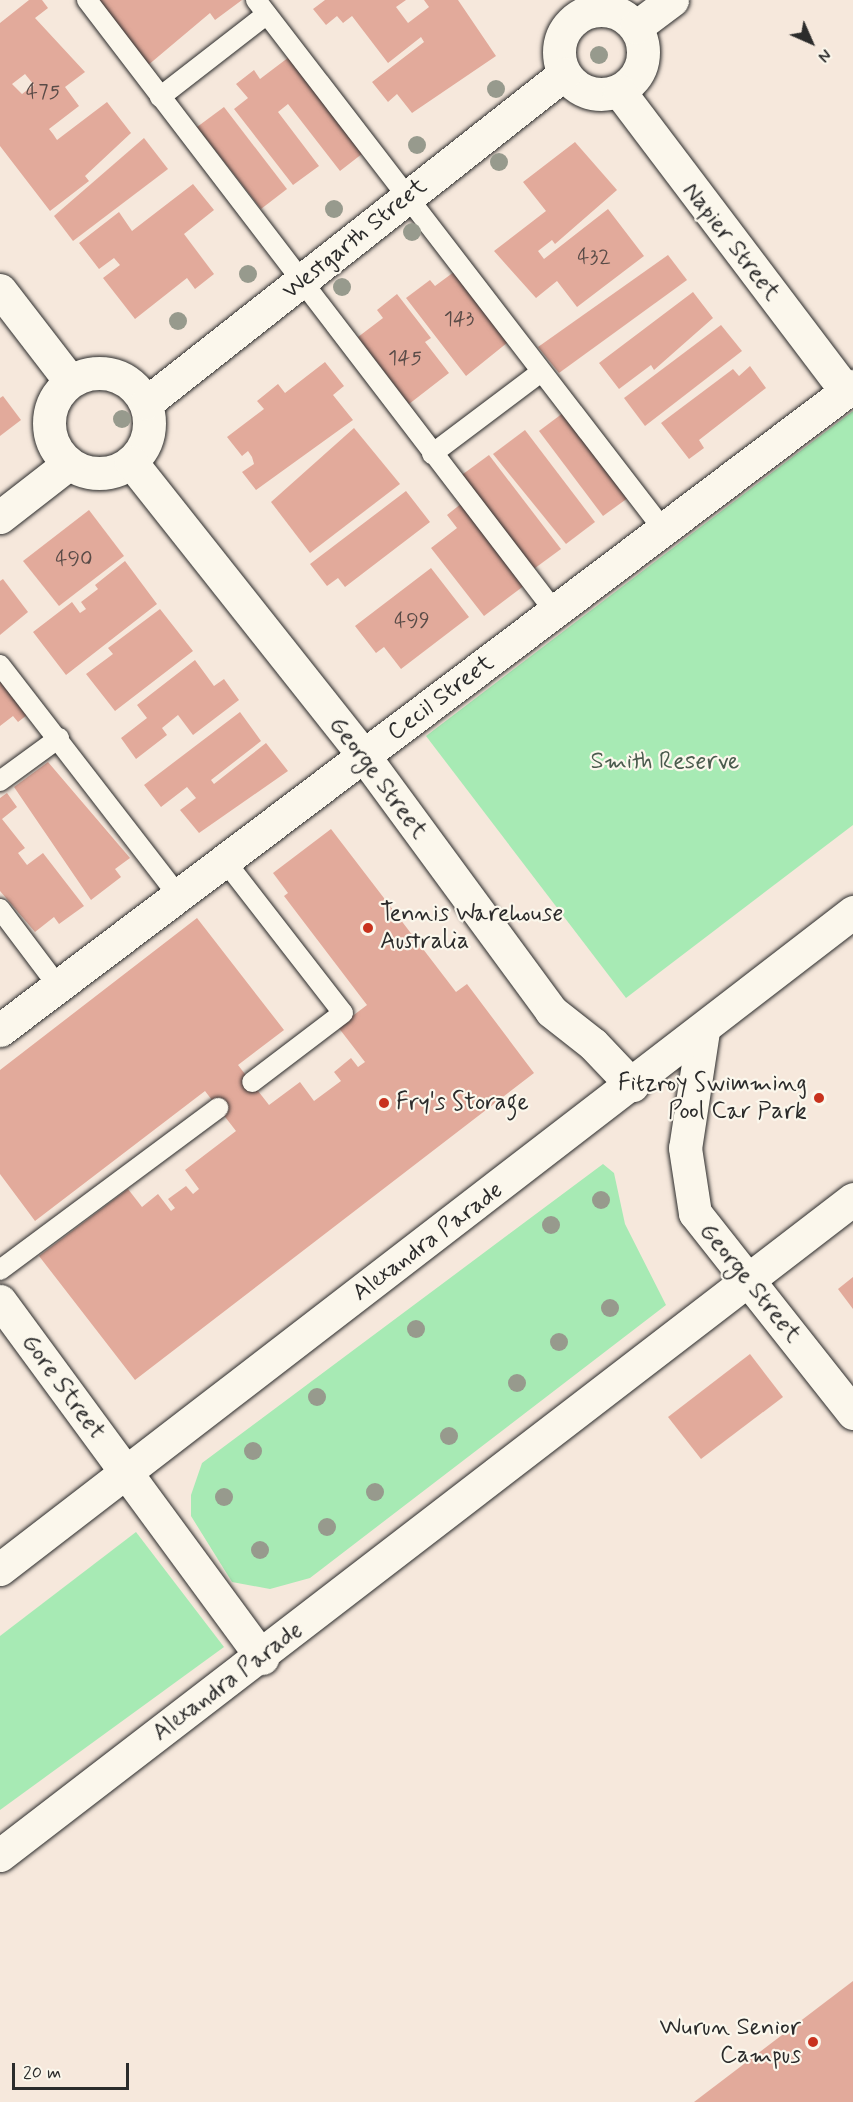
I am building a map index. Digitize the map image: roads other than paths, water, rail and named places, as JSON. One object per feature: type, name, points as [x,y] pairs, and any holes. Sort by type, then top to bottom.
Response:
[{"type":"main road","points":[[636,27],[672,0]]},
{"type":"main road","points":[[608,10],[636,27],[643,61],[619,91],[595,95],[564,74],[559,49],[563,12],[580,15],[608,10]]},
{"type":"main road","name":"Westgarth Street","points":[[146,403],[564,74]]},
{"type":"main road","name":"Napier Street","points":[[619,91],[850,389]]},
{"type":"main road","points":[[0,290],[70,381]]},
{"type":"main road","points":[[83,374],[113,374],[138,390],[146,403],[147,435],[131,462],[99,473],[68,464],[50,438],[48,422],[51,406],[70,381],[83,374]]},
{"type":"main road","name":"Cecil Street","points":[[0,1030],[180,898],[225,861],[850,389]]},
{"type":"main road","name":"George Street","points":[[131,462],[364,756],[551,1011],[593,1044],[632,1085]]},
{"type":"main road","points":[[0,517],[68,464]]},
{"type":"main road","name":"Alexandra Parade","points":[[0,1569],[703,1031],[853,912]]},
{"type":"main road","name":"George Street","points":[[703,1031],[686,1122],[688,1184],[700,1222],[853,1413]]},
{"type":"main road","name":"Alexandra Parade","points":[[0,1855],[262,1658],[853,1199]]},
{"type":"main road","name":"Gore Street","points":[[0,1301],[262,1658]]},
{"type":"lane","points":[[87,0],[555,612]]},
{"type":"lane","points":[[160,97],[262,7],[406,198],[663,529]]},
{"type":"lane","points":[[432,454],[541,372]]},
{"type":"lane","points":[[0,665],[59,738],[180,898]]},
{"type":"lane","points":[[0,781],[59,738]]},
{"type":"lane","points":[[225,861],[343,1013],[252,1082]]},
{"type":"lane","points":[[0,909],[58,986]]},
{"type":"lane","points":[[0,1270],[218,1108]]},
{"type":"place","name":"Tennis Warehouse Australia","points":[[368,928]]},
{"type":"place","name":"Fitzroy Swimming Pool Car Park","points":[[819,1098]]},
{"type":"place","name":"Fry's Storage","points":[[384,1103]]},
{"type":"place","name":"Wurun Senior Campus","points":[[813,2042]]},
{"type":"park label","name":"Smith Reserve","points":[[665,762]]}]
